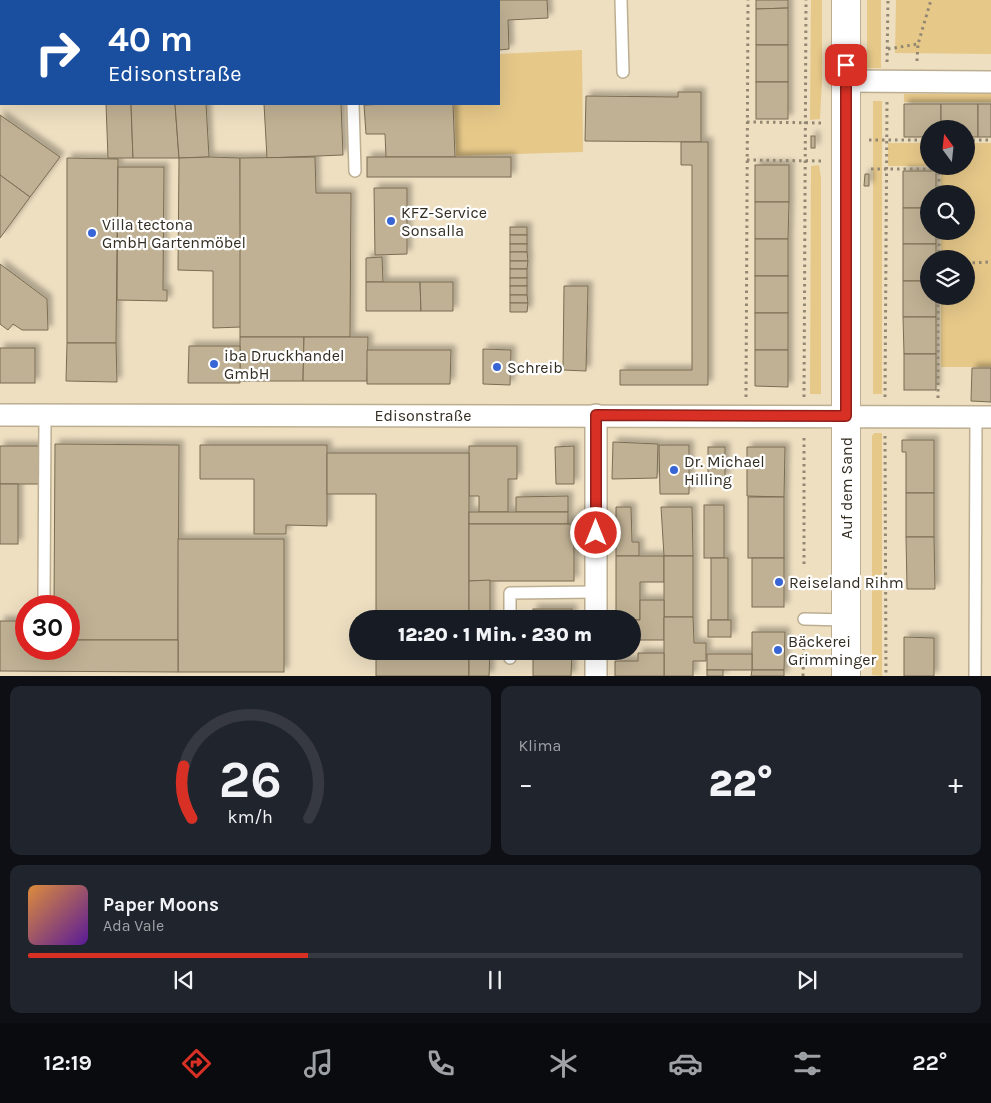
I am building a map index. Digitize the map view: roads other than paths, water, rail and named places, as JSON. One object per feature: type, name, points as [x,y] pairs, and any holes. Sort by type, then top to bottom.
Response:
[{"type":"street","name":"Auf dem Sand","points":[[846,0],[846,676]]},
{"type":"street","points":[[845,81],[991,82]]},
{"type":"street","name":"Edisonstraße","points":[[0,415],[984,417]]},
{"type":"street","points":[[596,415],[596,610]]},
{"type":"street","points":[[596,660],[596,676]]},
{"type":"lane","points":[[621,0],[623,72]]},
{"type":"lane","points":[[353,105],[355,171]]},
{"type":"lane","points":[[44,594],[45,416]]},
{"type":"lane","points":[[975,676],[984,417]]},
{"type":"lane","points":[[510,610],[510,594],[596,592]]},
{"type":"lane","points":[[804,619],[846,620]]},
{"type":"place","name":"KFZ-Service Sonsalla","points":[[391,221]]},
{"type":"place","name":"Villa tectona GmbH Gartenmöbel","points":[[92,233]]},
{"type":"place","name":"iba Druckhandel GmbH","points":[[214,364]]},
{"type":"place","name":"Schreib","points":[[497,367]]},
{"type":"place","name":"Dr. Michael Hilling","points":[[674,470]]},
{"type":"place","name":"Reiseland Rihm","points":[[779,582]]},
{"type":"place","name":"Bäckerei Grimminger","points":[[778,650]]}]
